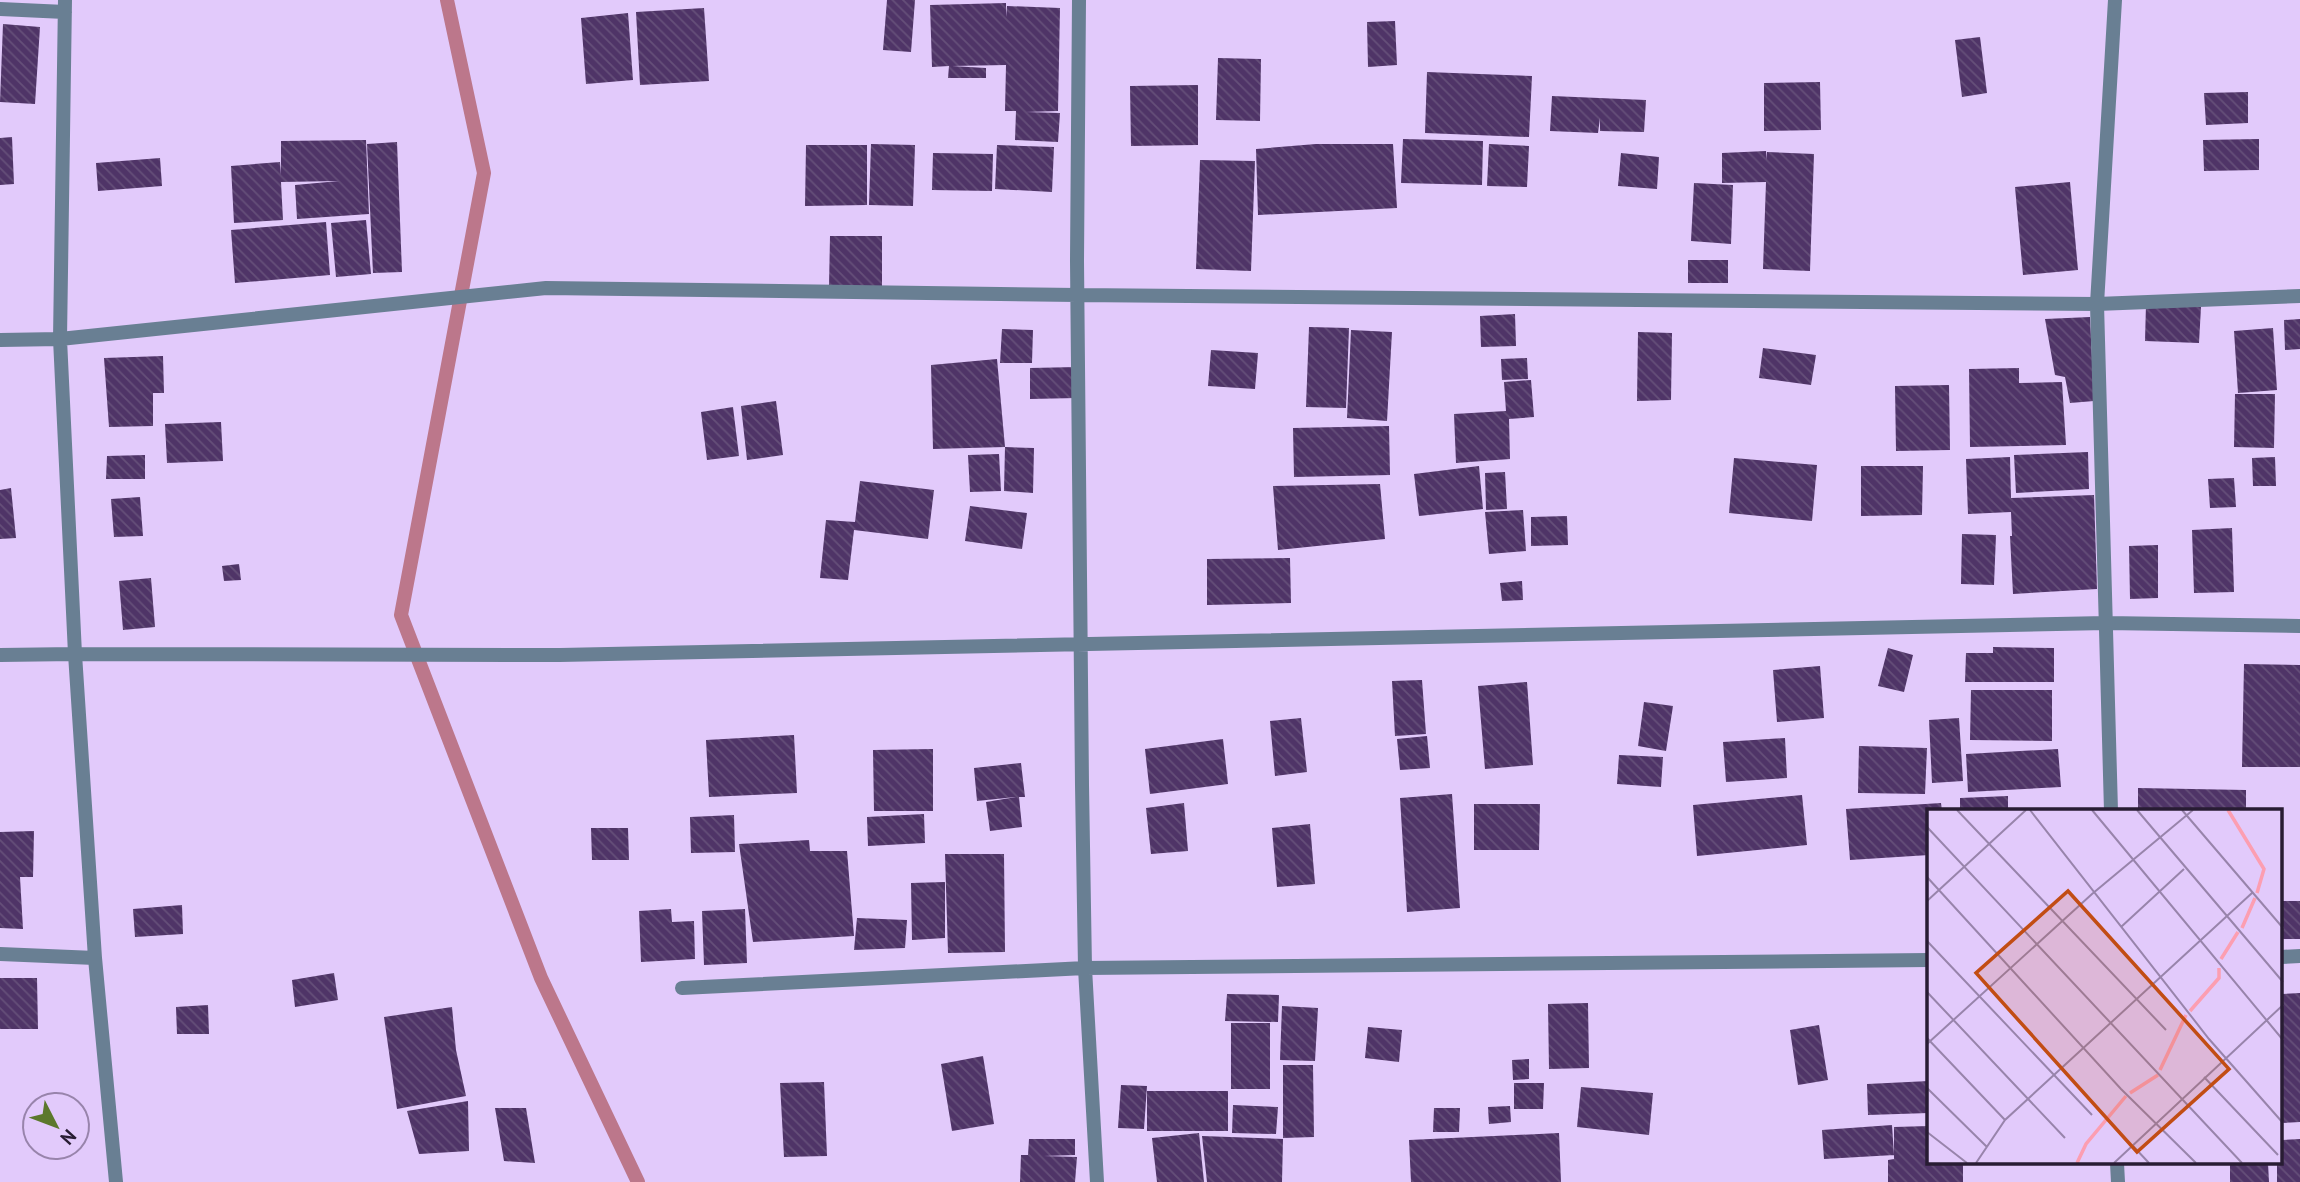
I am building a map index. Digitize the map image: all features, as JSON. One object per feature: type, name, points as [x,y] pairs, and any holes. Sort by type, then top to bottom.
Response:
[{"type":"street","points":[[1079,0],[1077,295],[1085,968],[1097,1182]]},
{"type":"street","points":[[2111,809],[2097,304],[2115,0]]},
{"type":"street","points":[[0,9],[65,6],[60,339],[75,654],[95,958],[117,1182]]},
{"type":"street","points":[[0,340],[60,339],[546,288],[2097,304],[2300,296]]},
{"type":"street","points":[[0,656],[560,655],[2106,623],[2300,626]]},
{"type":"street","points":[[0,954],[95,958]]},
{"type":"street","points":[[2282,957],[2300,957]]},
{"type":"street","points":[[682,988],[1085,968],[1927,960]]},
{"type":"street","points":[[2117,1164],[2118,1182]]},
{"type":"building","points":[[887,0],[915,0],[911,52],[883,50]]},
{"type":"building","points":[[1006,3],[1006,17],[1007,6],[1060,8],[1058,111],[1026,112],[1060,113],[1058,142],[1015,140],[1016,111],[1005,111],[1006,65],[952,66],[986,68],[986,78],[948,78],[949,66],[932,67],[930,5]]},
{"type":"building","points":[[704,8],[709,81],[640,85],[636,12]]},
{"type":"building","points":[[628,13],[633,80],[586,84],[581,18]]},
{"type":"building","points":[[1395,21],[1397,65],[1368,67],[1367,22]]},
{"type":"building","points":[[3,24],[40,27],[35,104],[0,102]]},
{"type":"building","points":[[1980,37],[1987,93],[1962,97],[1955,40]]},
{"type":"building","points":[[1218,58],[1261,59],[1260,121],[1216,120]]},
{"type":"building","points":[[1427,72],[1532,76],[1529,137],[1425,133]]},
{"type":"building","points":[[1820,82],[1821,130],[1764,131],[1764,83]]},
{"type":"building","points":[[1198,85],[1198,145],[1131,146],[1130,86]]},
{"type":"building","points":[[2248,92],[2248,123],[2206,125],[2204,93]]},
{"type":"building","points":[[1552,96],[1646,100],[1644,132],[1600,131],[1600,118],[1598,133],[1550,131]]},
{"type":"building","points":[[12,137],[14,184],[0,185],[0,138]]},
{"type":"building","points":[[1403,139],[1483,141],[1482,185],[1401,183]]},
{"type":"building","points":[[2259,139],[2259,170],[2204,171],[2203,140]]},
{"type":"building","points":[[366,140],[369,214],[297,219],[295,185],[339,181],[281,182],[283,220],[234,223],[231,166],[280,162],[281,175],[281,141]]},
{"type":"building","points":[[397,142],[402,272],[373,273],[367,144]]},
{"type":"building","points":[[871,144],[915,145],[913,206],[869,205]]},
{"type":"building","points":[[1316,144],[1393,144],[1397,208],[1258,215],[1256,149]]},
{"type":"building","points":[[1489,144],[1529,146],[1527,187],[1487,186]]},
{"type":"building","points":[[806,145],[867,145],[867,205],[805,206]]},
{"type":"building","points":[[997,145],[1054,147],[1052,192],[995,189]]},
{"type":"building","points":[[1766,151],[1767,160],[1767,152],[1814,154],[1810,271],[1763,269],[1766,182],[1722,183],[1722,153]]},
{"type":"building","points":[[933,153],[993,154],[992,191],[932,190]]},
{"type":"building","points":[[1621,153],[1659,157],[1657,189],[1618,186]]},
{"type":"building","points":[[160,158],[162,186],[98,191],[96,163]]},
{"type":"building","points":[[1200,160],[1255,161],[1251,271],[1196,269]]},
{"type":"building","points":[[2070,182],[2078,270],[2023,275],[2015,187]]},
{"type":"building","points":[[1694,183],[1733,185],[1731,244],[1691,241]]},
{"type":"building","points":[[366,220],[371,274],[336,277],[331,223]]},
{"type":"building","points":[[326,222],[330,275],[235,283],[231,230]]},
{"type":"building","points":[[830,236],[882,236],[882,286],[829,286]]},
{"type":"building","points":[[1688,260],[1728,260],[1728,283],[1688,283]]},
{"type":"building","points":[[2146,304],[2201,307],[2199,343],[2145,341]]},
{"type":"building","points":[[1515,314],[1516,346],[1481,347],[1480,316]]},
{"type":"building","points":[[2090,317],[2094,401],[2070,403],[2065,377],[2055,375],[2045,319]]},
{"type":"building","points":[[2300,319],[2300,349],[2285,350],[2284,320]]},
{"type":"building","points":[[1309,327],[1349,328],[1346,408],[1306,407]]},
{"type":"building","points":[[2273,328],[2277,390],[2238,393],[2234,331]]},
{"type":"building","points":[[1002,329],[1033,330],[1032,363],[1000,363]]},
{"type":"building","points":[[1351,330],[1392,332],[1387,421],[1347,418]]},
{"type":"building","points":[[1638,332],[1672,333],[1671,400],[1637,401]]},
{"type":"building","points":[[1763,348],[1816,355],[1811,385],[1759,378]]},
{"type":"building","points":[[1211,350],[1258,353],[1255,389],[1208,386]]},
{"type":"building","points":[[163,356],[164,393],[153,393],[153,426],[109,427],[104,358]]},
{"type":"building","points":[[1527,358],[1528,379],[1502,380],[1501,359]]},
{"type":"building","points":[[997,359],[1005,447],[933,449],[931,365]]},
{"type":"building","points":[[1077,367],[1077,398],[1030,399],[1030,368]]},
{"type":"building","points":[[2019,368],[2019,383],[2062,382],[2066,445],[1970,447],[1969,369]]},
{"type":"building","points":[[1531,380],[1534,417],[1509,419],[1510,459],[1456,463],[1454,414],[1506,411],[1504,382]]},
{"type":"building","points":[[1949,385],[1950,450],[1896,451],[1895,386]]},
{"type":"building","points":[[2235,394],[2275,394],[2274,448],[2234,447]]},
{"type":"building","points":[[776,401],[783,455],[747,460],[741,406]]},
{"type":"building","points":[[733,407],[739,456],[707,460],[701,412]]},
{"type":"building","points":[[221,422],[223,461],[167,463],[165,424]]},
{"type":"building","points":[[1389,426],[1390,475],[1294,477],[1293,428]]},
{"type":"building","points":[[1005,447],[1034,448],[1033,493],[1004,491]]},
{"type":"building","points":[[2088,452],[2089,489],[2016,493],[2014,455]]},
{"type":"building","points":[[999,454],[1001,491],[970,492],[968,455]]},
{"type":"building","points":[[145,455],[145,479],[106,479],[107,456]]},
{"type":"building","points":[[2010,457],[2011,498],[2094,495],[2097,589],[2013,594],[2011,512],[1968,514],[1966,459]]},
{"type":"building","points":[[2275,457],[2276,486],[2253,486],[2252,458]]},
{"type":"building","points":[[1734,458],[1817,465],[1812,521],[1729,513]]},
{"type":"building","points":[[1479,466],[1483,509],[1419,516],[1414,474]]},
{"type":"building","points":[[1861,466],[1923,466],[1922,515],[1861,516]]},
{"type":"building","points":[[1505,472],[1507,509],[1486,510],[1485,473]]},
{"type":"building","points":[[2234,478],[2236,507],[2210,508],[2208,479]]},
{"type":"building","points":[[860,481],[934,490],[928,539],[854,530],[848,580],[820,578],[826,520],[855,522]]},
{"type":"building","points":[[1380,484],[1385,539],[1278,550],[1273,486]]},
{"type":"building","points":[[11,488],[16,538],[0,539],[0,490]]},
{"type":"building","points":[[140,497],[143,536],[114,537],[111,499]]},
{"type":"building","points":[[970,506],[1027,513],[1022,549],[965,541]]},
{"type":"building","points":[[1523,510],[1526,551],[1489,554],[1485,512]]},
{"type":"building","points":[[1567,516],[1568,545],[1531,546],[1531,517]]},
{"type":"building","points":[[2232,528],[2234,592],[2194,593],[2192,530]]},
{"type":"building","points":[[1962,534],[1996,535],[1994,585],[1961,584]]},
{"type":"building","points":[[2158,545],[2158,598],[2130,599],[2129,546]]},
{"type":"building","points":[[1290,558],[1291,603],[1207,605],[1207,559]]},
{"type":"building","points":[[239,564],[241,580],[224,581],[222,566]]},
{"type":"building","points":[[151,578],[155,627],[123,630],[119,581]]},
{"type":"building","points":[[1522,581],[1523,600],[1502,601],[1500,583]]},
{"type":"building","points":[[1993,647],[2054,648],[2054,682],[1965,682],[1966,653],[1993,653]]},
{"type":"building","points":[[1888,648],[1913,655],[1904,692],[1878,686]]},
{"type":"building","points":[[2244,664],[2300,665],[2300,767],[2242,767]]},
{"type":"building","points":[[1820,666],[1824,718],[1777,722],[1773,670]]},
{"type":"building","points":[[1422,680],[1426,734],[1395,736],[1392,681]]},
{"type":"building","points":[[1527,682],[1533,765],[1485,769],[1478,686]]},
{"type":"building","points":[[1971,690],[2052,690],[2052,741],[1970,740]]},
{"type":"building","points":[[1644,702],[1673,706],[1666,751],[1638,746]]},
{"type":"building","points":[[1301,718],[1307,772],[1275,776],[1270,721]]},
{"type":"building","points":[[1959,718],[1963,781],[1932,783],[1929,720]]},
{"type":"building","points":[[794,735],[797,793],[709,797],[706,740]]},
{"type":"building","points":[[1427,736],[1430,768],[1400,770],[1397,739]]},
{"type":"building","points":[[1785,738],[1787,778],[1726,782],[1723,742]]},
{"type":"building","points":[[1223,739],[1228,784],[1150,794],[1145,749]]},
{"type":"building","points":[[1859,746],[1927,748],[1925,794],[1858,793]]},
{"type":"building","points":[[933,749],[933,811],[874,811],[873,750]]},
{"type":"building","points":[[2058,749],[2061,787],[1968,792],[1966,754]]},
{"type":"building","points":[[1619,755],[1663,757],[1661,787],[1617,784]]},
{"type":"building","points":[[1021,763],[1025,797],[1019,797],[1022,827],[990,831],[986,802],[1016,797],[977,801],[974,768]]},
{"type":"building","points":[[2138,788],[2246,790],[2246,809],[2138,809]]},
{"type":"building","points":[[1452,794],[1460,908],[1407,912],[1400,798]]},
{"type":"building","points":[[1802,795],[1807,845],[1697,856],[1693,805]]},
{"type":"building","points":[[2008,796],[2008,809],[1960,809],[1960,798]]},
{"type":"building","points":[[1184,803],[1188,851],[1151,854],[1146,808]]},
{"type":"building","points":[[1941,803],[1942,809],[1927,809],[1927,855],[1850,860],[1846,809]]},
{"type":"building","points":[[1474,804],[1540,804],[1539,850],[1474,850]]},
{"type":"building","points":[[924,814],[925,843],[868,846],[867,817]]},
{"type":"building","points":[[734,815],[735,852],[691,853],[690,817]]},
{"type":"building","points":[[1310,824],[1315,884],[1277,887],[1272,828]]},
{"type":"building","points":[[591,828],[628,828],[629,860],[592,860]]},
{"type":"building","points":[[34,831],[33,877],[20,877],[23,929],[0,928],[0,832]]},
{"type":"building","points":[[809,840],[810,851],[847,851],[854,936],[753,942],[739,844]]},
{"type":"building","points":[[945,854],[1004,854],[1005,952],[948,953]]},
{"type":"building","points":[[945,882],[945,938],[912,940],[911,883]]},
{"type":"building","points":[[2282,901],[2300,901],[2300,939],[2282,939]]},
{"type":"building","points":[[182,905],[183,934],[135,937],[133,909]]},
{"type":"building","points":[[671,909],[672,922],[694,921],[695,959],[641,962],[639,911]]},
{"type":"building","points":[[745,909],[747,963],[704,965],[702,911]]},
{"type":"building","points":[[857,918],[907,920],[905,948],[854,950]]},
{"type":"building","points":[[334,973],[338,1000],[295,1007],[292,980]]},
{"type":"building","points":[[0,978],[37,978],[38,1029],[0,1029]]},
{"type":"building","points":[[2300,993],[2300,1122],[2282,1123],[2282,994]]},
{"type":"building","points":[[1227,994],[1279,995],[1278,1022],[1225,1021]]},
{"type":"building","points":[[1588,1003],[1589,1068],[1549,1069],[1548,1004]]},
{"type":"building","points":[[208,1005],[209,1034],[177,1034],[176,1007]]},
{"type":"building","points":[[1282,1006],[1318,1008],[1315,1061],[1280,1060]]},
{"type":"building","points":[[452,1007],[456,1050],[466,1096],[397,1109],[384,1017]]},
{"type":"building","points":[[1231,1023],[1270,1023],[1270,1089],[1231,1089]]},
{"type":"building","points":[[1819,1025],[1828,1080],[1798,1085],[1790,1030]]},
{"type":"building","points":[[1368,1027],[1402,1030],[1399,1062],[1365,1058]]},
{"type":"building","points":[[983,1056],[994,1124],[952,1131],[941,1064]]},
{"type":"building","points":[[1529,1059],[1529,1079],[1513,1080],[1512,1060]]},
{"type":"building","points":[[1283,1065],[1313,1065],[1314,1137],[1283,1138]]},
{"type":"building","points":[[1927,1081],[1927,1113],[1868,1115],[1867,1084]]},
{"type":"building","points":[[824,1082],[827,1156],[784,1157],[780,1083]]},
{"type":"building","points":[[1514,1083],[1544,1083],[1543,1109],[1514,1109]]},
{"type":"building","points":[[1121,1085],[1147,1086],[1144,1129],[1118,1128]]},
{"type":"building","points":[[1581,1087],[1653,1093],[1649,1135],[1577,1127]]},
{"type":"building","points":[[1147,1091],[1228,1091],[1228,1131],[1147,1131]]},
{"type":"building","points":[[468,1101],[469,1151],[419,1154],[407,1111]]},
{"type":"building","points":[[1233,1105],[1278,1107],[1276,1134],[1232,1133]]},
{"type":"building","points":[[1510,1106],[1511,1122],[1489,1124],[1488,1107]]},
{"type":"building","points":[[495,1108],[526,1108],[535,1163],[504,1161]]},
{"type":"building","points":[[1434,1108],[1460,1108],[1459,1132],[1433,1132]]},
{"type":"building","points":[[1892,1125],[1894,1155],[1824,1159],[1822,1130]]},
{"type":"building","points":[[1927,1126],[1927,1164],[1963,1164],[1963,1182],[1888,1182],[1888,1160],[1894,1159],[1894,1127]]},
{"type":"building","points":[[1199,1133],[1204,1182],[1157,1182],[1152,1138]]},
{"type":"building","points":[[1559,1133],[1561,1182],[1411,1182],[1409,1140]]},
{"type":"building","points":[[1202,1136],[1283,1139],[1282,1182],[1207,1182]]},
{"type":"building","points":[[1029,1139],[1075,1139],[1075,1155],[1044,1156],[1077,1157],[1075,1182],[1020,1182],[1021,1155],[1028,1155]]},
{"type":"building","points":[[2300,1139],[2300,1182],[2277,1182],[2277,1164],[2282,1164],[2282,1140]]},
{"type":"building","points":[[2230,1164],[2268,1164],[2269,1182],[2230,1182]]},
{"type":"waterway","points":[[447,0],[484,173],[401,615],[541,978],[638,1182]]}]
